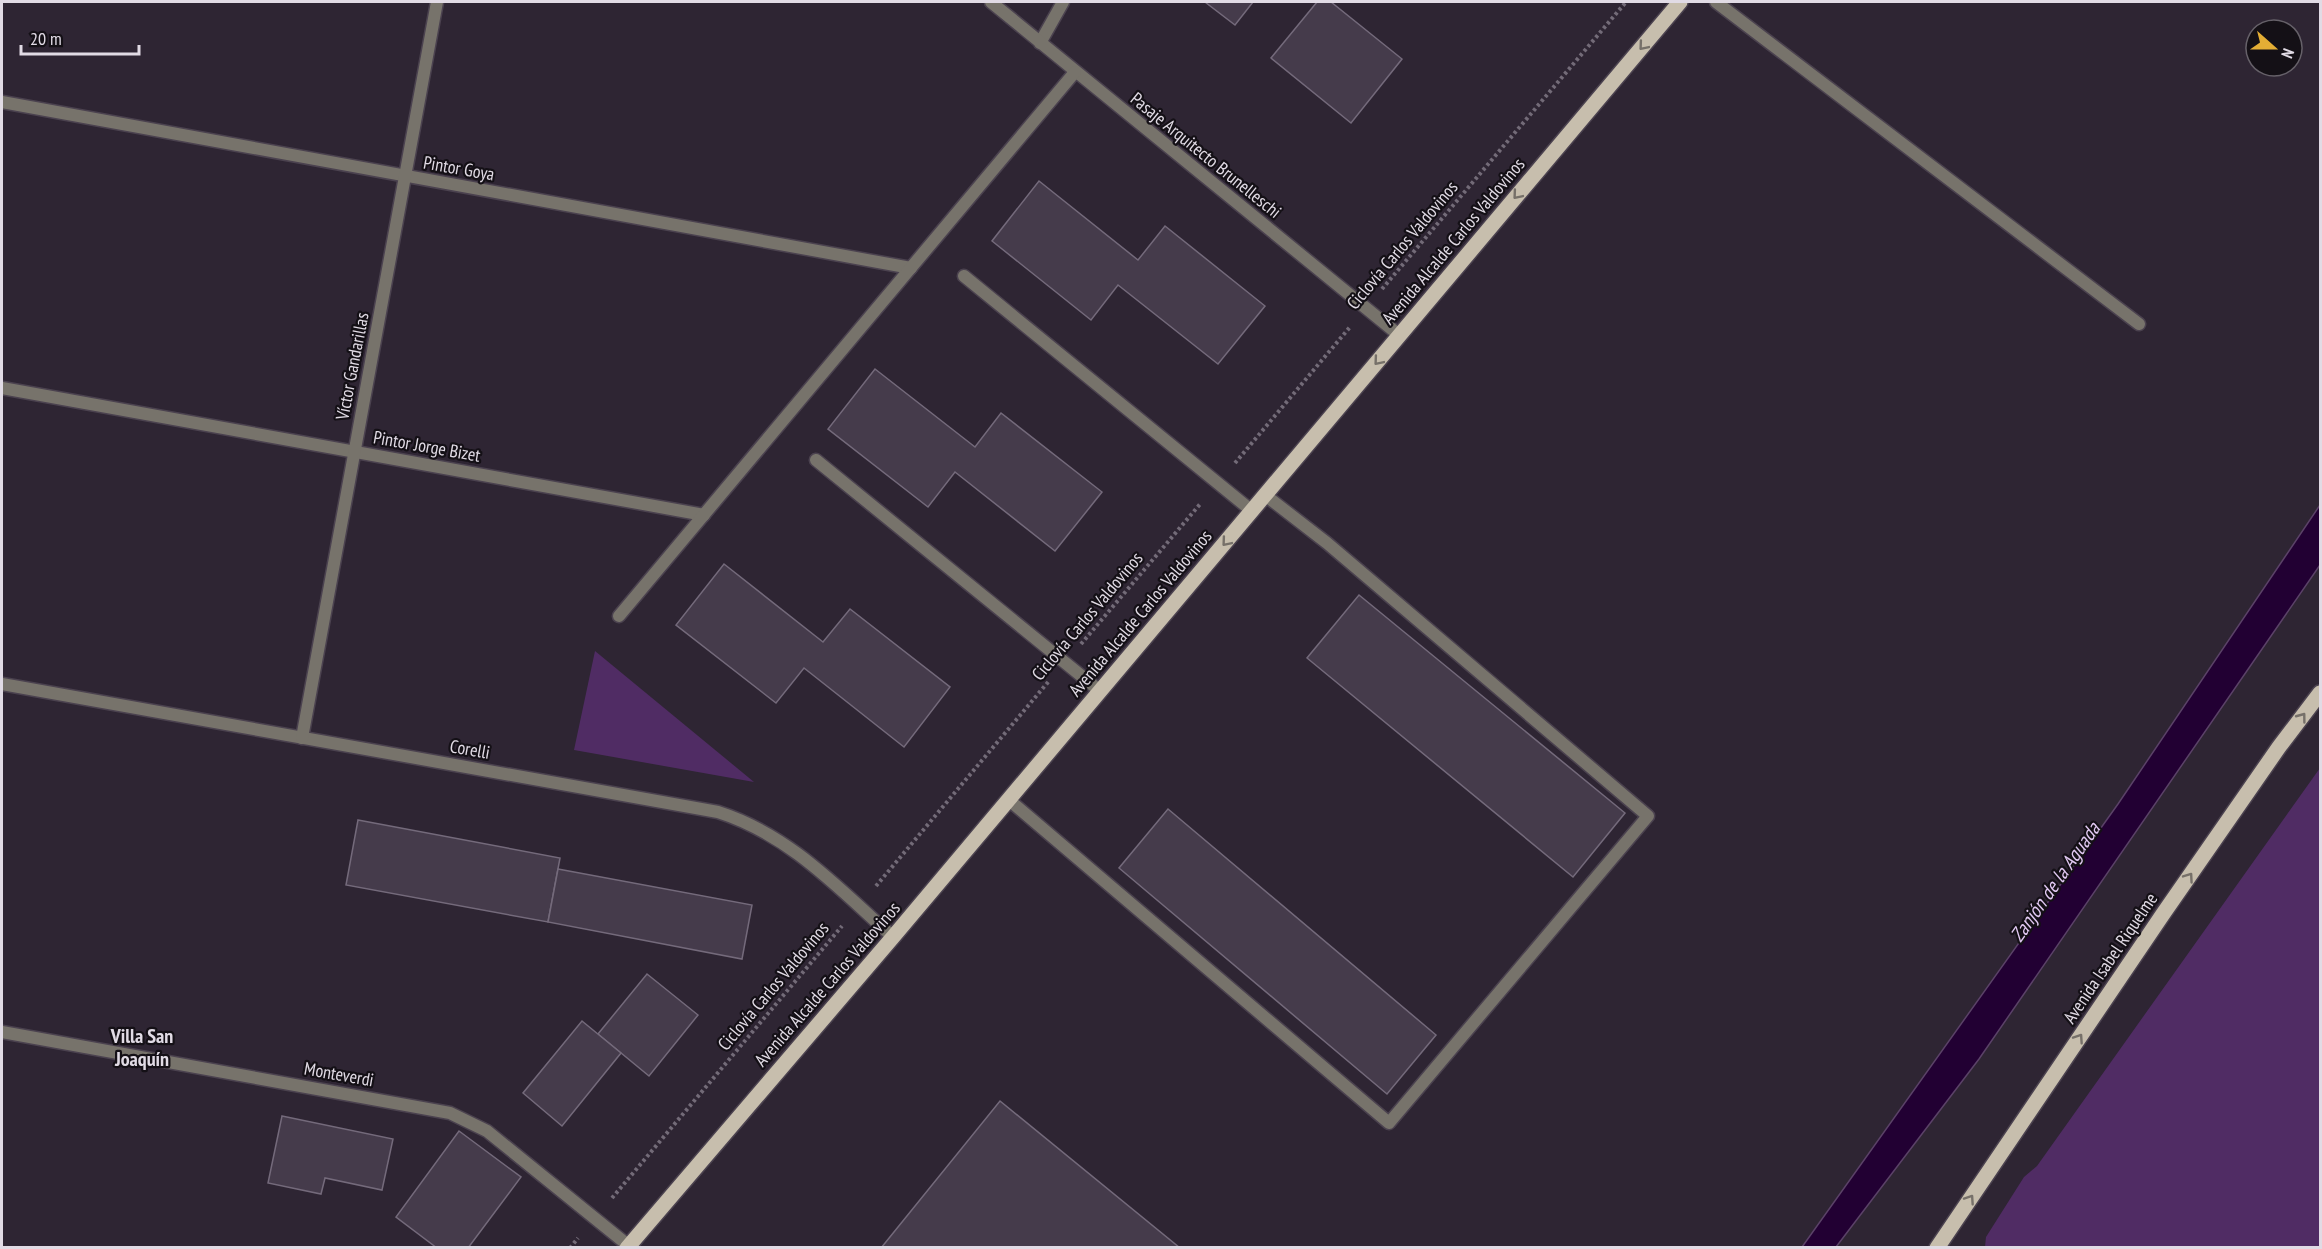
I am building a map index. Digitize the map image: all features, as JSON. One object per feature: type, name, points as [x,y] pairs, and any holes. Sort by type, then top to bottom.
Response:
[{"type":"main road","name":"Avenida Alcalde Carlos Valdovinos","points":[[628,1247],[1009,800],[1676,3]]},
{"type":"main road","name":"Avenida Isabel Riquelme","points":[[1937,1248],[2163,914],[2279,747],[2320,693]]},
{"type":"street","name":"Víctor Gandarillas","points":[[302,738],[437,2]]},
{"type":"street","name":"Pasaje Arquitecto Brunelleschi","points":[[991,2],[1400,335]]},
{"type":"street","points":[[1040,43],[1063,2]]},
{"type":"street","points":[[1716,2],[2139,324]]},
{"type":"street","points":[[619,616],[1075,72]]},
{"type":"street","name":"Pintor Goya","points":[[2,102],[911,268]]},
{"type":"street","points":[[964,276],[1252,511]]},
{"type":"street","name":"Pintor Jorge Bizet","points":[[2,388],[704,515]]},
{"type":"street","points":[[816,460],[1100,691]]},
{"type":"street","points":[[1009,800],[1389,1123],[1633,834],[1648,816],[1328,543],[1265,495]]},
{"type":"street","name":"Corelli","points":[[2,684],[718,812],[764,830],[780,841],[819,870],[893,937]]},
{"type":"street","name":"Monteverdi","points":[[2,1032],[450,1113],[487,1131],[628,1247]]},
{"type":"path","name":"Ciclovía Carlos Valdovinos","points":[[570,1248],[1626,2]]},
{"type":"shaded area","points":[[2320,505],[2320,565],[1979,1059],[1836,1247],[1802,1247],[2118,804]]},
{"type":"shaded area","points":[[595,651],[754,782],[574,750]]},
{"type":"shaded area","points":[[2320,768],[2320,1247],[1985,1247],[1986,1237],[2024,1177],[2037,1166]]},
{"type":"building","points":[[1205,2],[1253,2],[1235,25]]},
{"type":"building","points":[[1317,2],[1331,2],[1402,59],[1351,123],[1271,58]]},
{"type":"building","points":[[1039,181],[1138,260],[1165,226],[1265,306],[1218,364],[1118,285],[1091,320],[992,241]]},
{"type":"building","points":[[875,369],[975,447],[1001,413],[1102,492],[1055,551],[955,472],[928,507],[828,429]]},
{"type":"building","points":[[724,564],[823,642],[850,609],[950,687],[904,747],[804,668],[776,703],[676,625]]},
{"type":"building","points":[[1359,595],[1625,813],[1573,877],[1307,658]]},
{"type":"building","points":[[1168,809],[1436,1035],[1387,1094],[1119,868]]},
{"type":"building","points":[[358,820],[560,858],[548,922],[346,885]]},
{"type":"building","points":[[558,869],[752,905],[742,959],[548,922]]},
{"type":"building","points":[[647,974],[698,1015],[649,1076],[598,1034]]},
{"type":"building","points":[[582,1021],[621,1053],[562,1126],[523,1093]]},
{"type":"building","points":[[1000,1101],[1180,1248],[881,1248]]},
{"type":"building","points":[[282,1116],[393,1139],[382,1190],[325,1178],[321,1194],[268,1183]]},
{"type":"building","points":[[459,1131],[521,1177],[468,1248],[437,1248],[396,1217]]},
{"type":"district","name":"Villa San Joaquín","points":[[142,1048]]},
{"type":"water label","name":"Zanjón de la Aguada","points":[[2055,882]]}]
